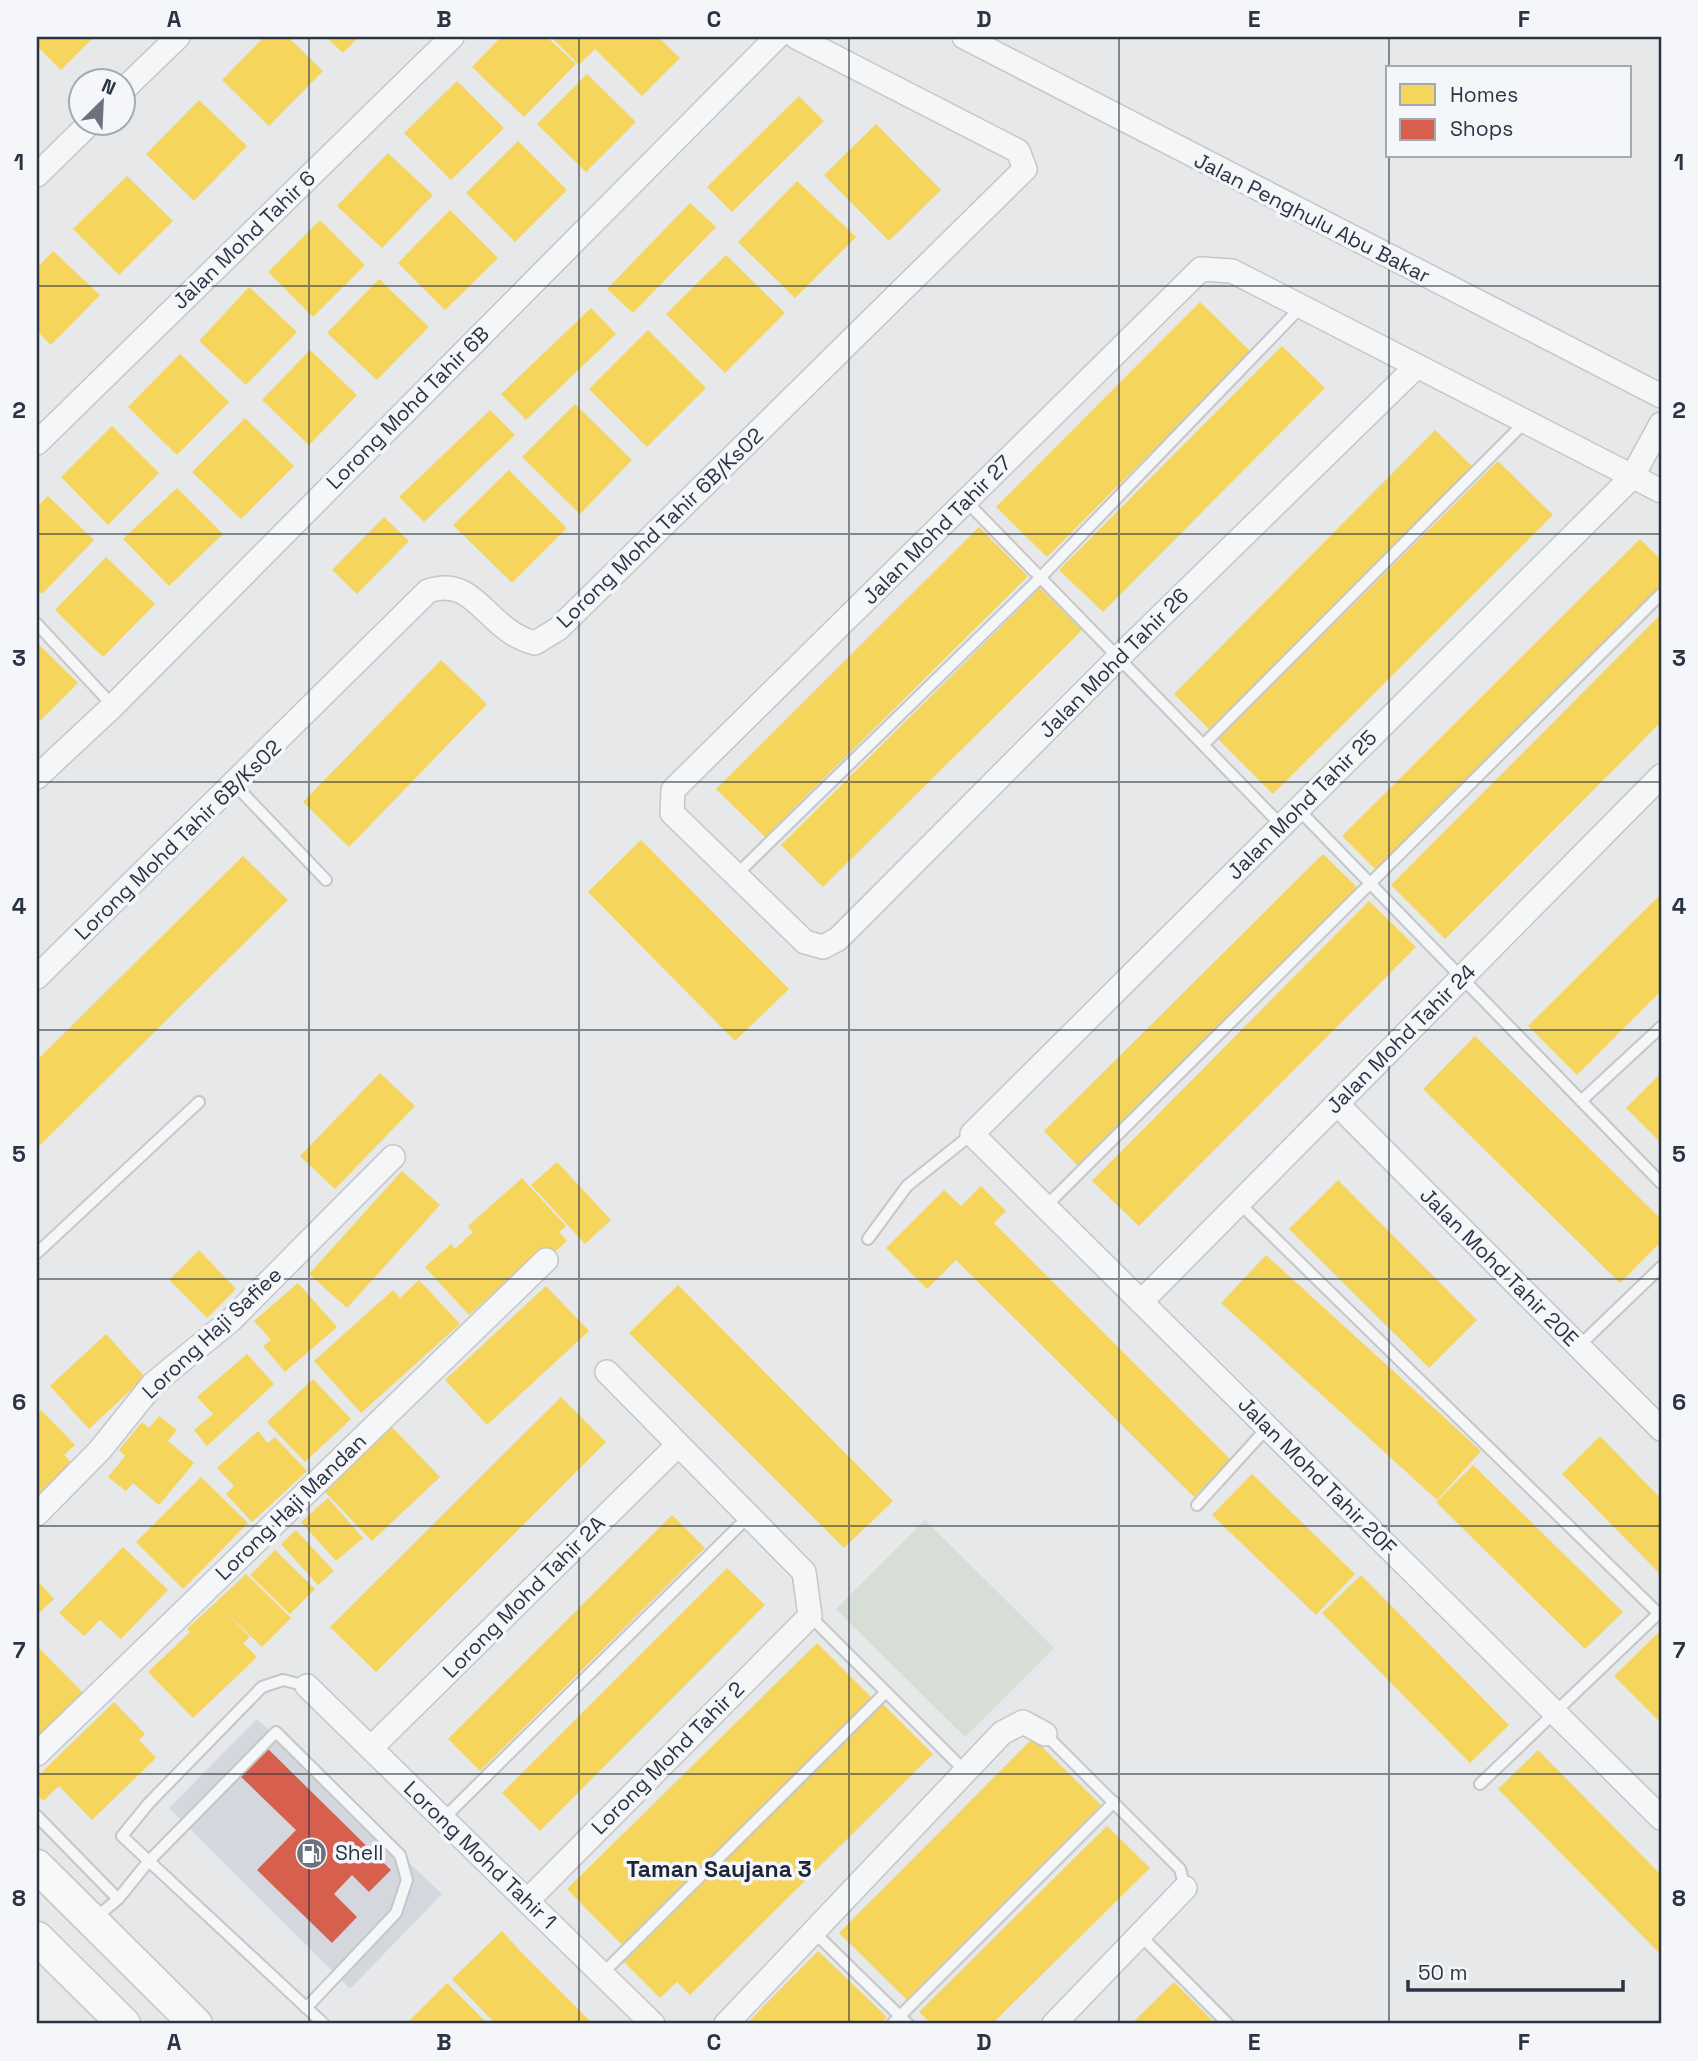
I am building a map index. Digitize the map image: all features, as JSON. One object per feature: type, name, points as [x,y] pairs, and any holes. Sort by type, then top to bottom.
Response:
[{"type":"main road","points":[[37,1866],[196,2024]]},
{"type":"main road","points":[[37,1938],[124,2024]]},
{"type":"street","points":[[136,78],[178,37]]},
{"type":"street","name":"Jalan Mohd Tahir 6","points":[[37,443],[452,37]]},
{"type":"street","name":"Lorong Mohd Tahir 6B","points":[[37,777],[113,706],[777,37]]},
{"type":"street","name":"Lorong Mohd Tahir 6B/Ks02","points":[[37,977],[235,785],[428,591],[441,587],[463,589],[499,626],[522,640],[535,643],[558,629],[1026,169],[1018,151],[796,37]]},
{"type":"street","name":"Jalan Penghulu Abu Bakar","points":[[964,37],[1661,396]]},
{"type":"street","points":[[37,175],[77,136]]},
{"type":"street","name":"Jalan Mohd Tahir 27","points":[[734,877],[672,813],[673,790],[1201,269],[1232,271],[1302,306]]},
{"type":"street","points":[[1302,306],[1661,491]]},
{"type":"street","name":"Jalan Mohd Tahir 26","points":[[734,877],[805,942],[823,947],[838,939],[1119,657],[1417,366]]},
{"type":"street","name":"Jalan Mohd Tahir 25","points":[[972,1134],[1632,477],[1661,424]]},
{"type":"street","name":"Jalan Mohd Tahir 24","points":[[1142,1302],[1661,776]]},
{"type":"street","name":"Jalan Mohd Tahir 20E","points":[[1336,1104],[1661,1429]]},
{"type":"street","name":"Jalan Mohd Tahir 20F","points":[[972,1134],[1661,1818]]},
{"type":"street","name":"Lorong Haji Safiee","points":[[37,1514],[100,1450],[153,1384],[231,1320],[393,1157]]},
{"type":"street","name":"Lorong Haji Mandan","points":[[37,1754],[546,1260]]},
{"type":"street","points":[[607,1372],[804,1572],[810,1615]]},
{"type":"street","name":"Lorong Mohd Tahir 2A","points":[[371,1748],[677,1446]]},
{"type":"street","name":"Lorong Mohd Tahir 2","points":[[527,1901],[810,1615]]},
{"type":"street","name":"Lorong Mohd Tahir 1","points":[[307,1686],[653,2024]]},
{"type":"street","points":[[726,2024],[1002,1733],[1023,1722],[1045,1734]]},
{"type":"street","points":[[1054,2024],[1185,1888]]},
{"type":"lane","points":[[734,877],[1040,578],[1302,306]]},
{"type":"lane","points":[[1204,744],[1525,422]]},
{"type":"lane","points":[[966,500],[1204,744],[1371,884],[1661,1183]]},
{"type":"lane","points":[[1045,1207],[1661,594]]},
{"type":"lane","points":[[37,624],[113,706]]},
{"type":"lane","points":[[235,785],[326,880]]},
{"type":"lane","points":[[1581,1101],[1661,1027]]},
{"type":"lane","points":[[37,1253],[199,1102]]},
{"type":"lane","points":[[868,1239],[906,1186],[972,1134]]},
{"type":"lane","points":[[1239,1203],[1660,1613],[1558,1713],[1480,1783]]},
{"type":"lane","points":[[1579,1346],[1661,1267]]},
{"type":"lane","points":[[1197,1505],[1267,1428]]},
{"type":"lane","points":[[443,1819],[748,1517]]},
{"type":"lane","points":[[810,1615],[965,1771]]},
{"type":"lane","points":[[307,1686],[283,1680],[262,1687],[149,1802],[122,1836],[324,2024]]},
{"type":"lane","points":[[602,1974],[886,1692]]},
{"type":"lane","points":[[92,1921],[118,1899],[148,1862],[276,1732],[400,1855],[407,1880],[396,1913],[306,2008]]},
{"type":"lane","points":[[1045,1734],[1180,1869],[1185,1888]]},
{"type":"lane","points":[[814,1932],[900,2022],[1114,1802]]},
{"type":"lane","points":[[37,1815],[118,1899]]},
{"type":"lane","points":[[1140,1935],[1220,2022]]},
{"type":"shaded area","points":[[925,1520],[1054,1648],[965,1737],[836,1609]]},
{"type":"shaded area","points":[[257,1719],[442,1894],[350,1989],[169,1808]]},
{"type":"building: Homes","points":[[37,37],[94,37],[61,70],[37,46]]},
{"type":"building: Homes","points":[[264,37],[288,37],[323,71],[269,126],[222,80]]},
{"type":"building: Homes","points":[[326,37],[359,37],[343,53]]},
{"type":"building: Homes","points":[[497,37],[547,37],[576,64],[524,117],[472,67],[499,39]]},
{"type":"building: Homes","points":[[551,37],[658,37],[680,58],[642,96],[595,49],[579,65]]},
{"type":"building: Homes","points":[[587,74],[636,122],[586,172],[537,124]]},
{"type":"building: Homes","points":[[457,81],[504,128],[451,180],[404,133]]},
{"type":"building: Homes","points":[[799,96],[824,121],[732,212],[707,187]]},
{"type":"building: Homes","points":[[199,100],[247,146],[194,201],[146,154]]},
{"type":"building: Homes","points":[[876,124],[941,190],[889,241],[824,175]]},
{"type":"building: Homes","points":[[518,141],[567,190],[515,242],[466,193]]},
{"type":"building: Homes","points":[[388,153],[433,195],[382,248],[337,206]]},
{"type":"building: Homes","points":[[127,176],[173,221],[119,275],[73,229]]},
{"type":"building: Homes","points":[[797,181],[856,237],[795,298],[738,242]]},
{"type":"building: Homes","points":[[690,203],[716,227],[633,313],[607,289]]},
{"type":"building: Homes","points":[[450,210],[498,258],[445,310],[398,263]]},
{"type":"building: Homes","points":[[320,220],[365,265],[313,317],[268,272]]},
{"type":"building: Homes","points":[[53,251],[100,295],[51,345],[37,331],[37,268]]},
{"type":"building: Homes","points":[[726,255],[785,313],[725,373],[666,314]]},
{"type":"building: Homes","points":[[379,279],[429,327],[377,380],[327,333]]},
{"type":"building: Homes","points":[[249,287],[297,332],[246,385],[199,341]]},
{"type":"building: Homes","points":[[1200,302],[1251,352],[1047,557],[996,507]]},
{"type":"building: Homes","points":[[591,308],[616,334],[526,420],[501,394]]},
{"type":"building: Homes","points":[[648,330],[706,388],[647,447],[589,389]]},
{"type":"building: Homes","points":[[1282,346],[1325,388],[1103,612],[1059,570]]},
{"type":"building: Homes","points":[[310,350],[357,395],[309,445],[262,400]]},
{"type":"building: Homes","points":[[180,354],[229,402],[177,455],[128,407]]},
{"type":"building: Homes","points":[[575,404],[632,460],[580,514],[522,457]]},
{"type":"building: Homes","points":[[490,410],[515,435],[424,522],[399,497]]},
{"type":"building: Homes","points":[[245,418],[294,466],[241,519],[192,472]]},
{"type":"building: Homes","points":[[112,426],[159,473],[108,525],[61,477]]},
{"type":"building: Homes","points":[[1435,430],[1473,467],[1211,731],[1174,694]]},
{"type":"building: Homes","points":[[1498,461],[1553,515],[1273,794],[1218,739]]},
{"type":"building: Homes","points":[[509,470],[567,528],[512,583],[453,525]]},
{"type":"building: Homes","points":[[177,488],[223,534],[169,586],[123,539]]},
{"type":"building: Homes","points":[[48,496],[94,540],[42,594],[37,589],[37,507]]},
{"type":"building: Homes","points":[[384,517],[409,541],[357,594],[332,570]]},
{"type":"building: Homes","points":[[979,527],[1028,576],[765,837],[716,789]]},
{"type":"building: Homes","points":[[1640,539],[1661,560],[1661,590],[1379,873],[1342,836]]},
{"type":"building: Homes","points":[[106,557],[155,604],[103,657],[55,610]]},
{"type":"building: Homes","points":[[1040,588],[1082,630],[823,887],[781,845]]},
{"type":"building: Homes","points":[[1661,614],[1661,722],[1445,939],[1391,885]]},
{"type":"building: Homes","points":[[37,643],[78,683],[37,724]]},
{"type":"building: Homes","points":[[441,660],[487,704],[349,847],[303,802]]},
{"type":"building: Homes","points":[[641,840],[789,989],[735,1041],[588,892]]},
{"type":"building: Homes","points":[[1323,854],[1360,890],[1080,1168],[1044,1131]]},
{"type":"building: Homes","points":[[243,856],[288,900],[37,1148],[37,1060]]},
{"type":"building: Homes","points":[[1661,894],[1661,991],[1577,1075],[1528,1026]]},
{"type":"building: Homes","points":[[1369,901],[1416,947],[1139,1226],[1092,1181]]},
{"type":"building: Homes","points":[[1475,1036],[1661,1219],[1661,1242],[1620,1283],[1423,1089]]},
{"type":"building: Homes","points":[[380,1073],[415,1106],[335,1189],[300,1156]]},
{"type":"building: Homes","points":[[1661,1073],[1661,1143],[1626,1108]]},
{"type":"building: Homes","points":[[557,1162],[611,1220],[585,1244],[531,1185]]},
{"type":"building: Homes","points":[[402,1171],[440,1205],[347,1308],[309,1274]]},
{"type":"building: Homes","points":[[522,1178],[566,1226],[559,1232],[567,1241],[520,1283],[513,1275],[469,1315],[425,1267],[451,1244],[455,1249],[473,1232],[468,1226]]},
{"type":"building: Homes","points":[[1338,1180],[1477,1320],[1429,1368],[1289,1229]]},
{"type":"building: Homes","points":[[981,1186],[1006,1211],[994,1223],[1231,1460],[1194,1497],[956,1260],[927,1289],[886,1248],[944,1190],[961,1206]]},
{"type":"building: Homes","points":[[199,1250],[236,1289],[207,1318],[169,1280]]},
{"type":"building: Homes","points":[[1266,1255],[1481,1451],[1437,1500],[1221,1303]]},
{"type":"building: Homes","points":[[419,1280],[460,1324],[361,1413],[314,1361],[393,1290],[400,1298]]},
{"type":"building: Homes","points":[[298,1283],[337,1327],[285,1372],[263,1346],[271,1340],[254,1321]]},
{"type":"building: Homes","points":[[678,1285],[893,1501],[844,1548],[629,1333]]},
{"type":"building: Homes","points":[[546,1286],[589,1331],[487,1425],[445,1380]]},
{"type":"building: Homes","points":[[106,1334],[145,1377],[89,1429],[50,1386]]},
{"type":"building: Homes","points":[[247,1354],[274,1384],[207,1446],[194,1430],[213,1414],[197,1397]]},
{"type":"building: Homes","points":[[313,1379],[351,1419],[305,1462],[267,1422]]},
{"type":"building: Homes","points":[[561,1397],[606,1442],[376,1672],[330,1627]]},
{"type":"building: Homes","points":[[41,1410],[75,1445],[64,1455],[76,1467],[37,1504],[37,1415]]},
{"type":"building: Homes","points":[[159,1416],[177,1430],[168,1441],[194,1463],[159,1505],[133,1483],[126,1491],[108,1477],[125,1456],[119,1450],[142,1422],[149,1428]]},
{"type":"building: Homes","points":[[392,1427],[440,1477],[372,1541],[324,1491]]},
{"type":"building: Homes","points":[[258,1431],[268,1443],[275,1437],[307,1471],[252,1522],[226,1494],[234,1486],[217,1468]]},
{"type":"building: Homes","points":[[1600,1436],[1661,1499],[1661,1575],[1562,1474]]},
{"type":"building: Homes","points":[[1473,1465],[1623,1612],[1585,1649],[1436,1502]]},
{"type":"building: Homes","points":[[1252,1474],[1355,1574],[1316,1615],[1212,1515]]},
{"type":"building: Homes","points":[[201,1477],[248,1523],[183,1589],[136,1542]]},
{"type":"building: Homes","points":[[328,1498],[363,1538],[336,1561],[301,1522]]},
{"type":"building: Homes","points":[[672,1515],[705,1548],[480,1771],[448,1739]]},
{"type":"building: Homes","points":[[296,1530],[334,1571],[318,1585],[281,1544]]},
{"type":"building: Homes","points":[[123,1547],[168,1590],[121,1639],[100,1620],[84,1636],[59,1613]]},
{"type":"building: Homes","points":[[275,1550],[315,1589],[290,1614],[250,1575]]},
{"type":"building: Homes","points":[[727,1568],[765,1605],[540,1831],[502,1793]]},
{"type":"building: Homes","points":[[246,1574],[291,1618],[262,1647],[227,1613],[250,1637],[243,1643],[257,1657],[193,1718],[148,1672],[190,1632],[187,1629]]},
{"type":"building: Homes","points":[[1361,1575],[1509,1725],[1470,1763],[1322,1613]]},
{"type":"building: Homes","points":[[37,1580],[54,1599],[37,1615]]},
{"type":"building: Homes","points":[[1659,1632],[1661,1635],[1661,1723],[1614,1676]]},
{"type":"building: Homes","points":[[817,1643],[875,1701],[624,1947],[567,1889]]},
{"type":"building: Homes","points":[[37,1646],[86,1696],[37,1745]]},
{"type":"building: Homes","points":[[114,1702],[145,1734],[139,1740],[156,1758],[92,1820],[59,1786],[43,1801],[37,1795],[37,1777]]},
{"type":"building: Homes","points":[[883,1704],[933,1754],[690,1995],[677,1982],[660,1998],[624,1962]]},
{"type":"building: Homes","points":[[1033,1738],[1101,1805],[907,2000],[839,1933]]},
{"type":"building: Homes","points":[[1538,1750],[1661,1875],[1661,1955],[1498,1789]]},
{"type":"building: Homes","points":[[1107,1826],[1150,1868],[992,2024],[932,2024],[919,2012]]},
{"type":"building: Homes","points":[[502,1931],[593,2024],[496,2024],[490,2018],[452,1979]]},
{"type":"building: Homes","points":[[818,1951],[887,2017],[880,2024],[746,2024]]},
{"type":"building: Homes","points":[[1174,1982],[1214,2022],[1212,2024],[1131,2024]]},
{"type":"building: Homes","points":[[447,1983],[488,2024],[406,2024]]},
{"type":"building: Shops","points":[[265,1746],[391,1870],[369,1892],[352,1875],[334,1894],[357,1917],[332,1943],[257,1870],[296,1830],[237,1773]]},
{"type":"place","name":"Shell","points":[[312,1853]]},
{"type":"district","name":"Taman Saujana 3","points":[[719,1869]]}]
